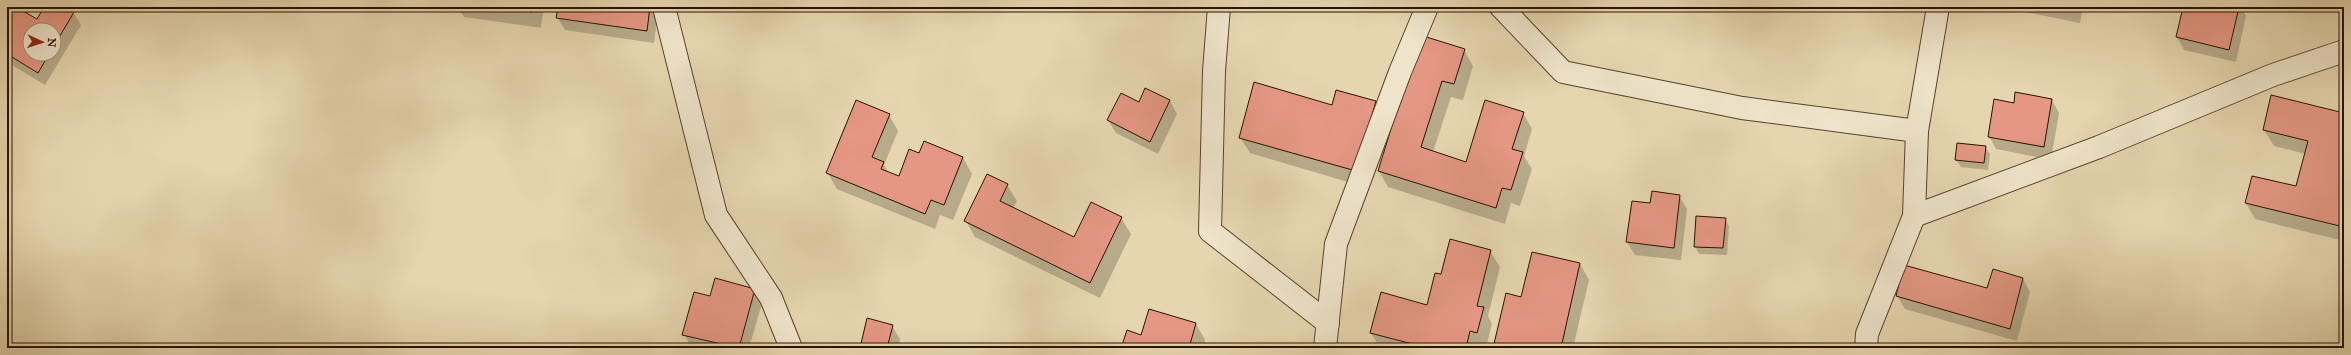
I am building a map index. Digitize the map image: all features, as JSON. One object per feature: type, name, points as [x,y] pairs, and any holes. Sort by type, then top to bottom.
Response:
[{"type":"street","points":[[664,7],[716,215],[771,298],[791,348]]},
{"type":"street","points":[[1219,7],[1214,71],[1210,231],[1328,323]]},
{"type":"street","points":[[1324,348],[1336,244],[1400,72],[1427,7]]},
{"type":"street","points":[[1500,7],[1563,72],[1742,108],[1917,131]]},
{"type":"street","points":[[1866,348],[1868,334],[1914,216],[1917,131],[1938,7]]},
{"type":"street","points":[[1914,216],[2099,147],[2273,75],[2344,51]]},
{"type":"building","points":[[7,7],[16,7],[37,19],[44,7],[67,7],[74,12],[62,32],[62,22],[22,22],[22,62],[44,62],[38,73],[7,54]]},
{"type":"building","points":[[495,7],[533,7],[532,12]]},
{"type":"building","points":[[558,7],[650,7],[647,31],[556,18]]},
{"type":"building","points":[[2183,7],[2239,7],[2229,50],[2176,37]]},
{"type":"building","points":[[1420,35],[1465,49],[1454,84],[1442,81],[1421,147],[1466,162],[1485,100],[1524,112],[1512,149],[1523,152],[1511,190],[1502,188],[1496,208],[1378,171]]},
{"type":"building","points":[[1254,82],[1332,105],[1336,90],[1376,101],[1356,171],[1239,138]]},
{"type":"building","points":[[1145,88],[1170,100],[1150,142],[1107,120],[1121,93],[1139,102]]},
{"type":"building","points":[[2015,92],[2052,99],[2044,147],[1988,137],[1994,99],[2014,103]]},
{"type":"building","points":[[2271,95],[2344,113],[2344,227],[2245,203],[2252,176],[2296,186],[2308,141],[2263,130]]},
{"type":"building","points":[[856,100],[890,114],[872,157],[884,162],[881,169],[899,176],[909,149],[919,153],[924,141],[963,157],[944,205],[931,200],[925,214],[826,173]]},
{"type":"building","points":[[1957,143],[1986,146],[1984,163],[1955,160]]},
{"type":"building","points":[[987,174],[1008,184],[1000,201],[1074,237],[1091,202],[1122,217],[1090,283],[964,221]]},
{"type":"building","points":[[1652,191],[1680,195],[1674,248],[1626,242],[1632,201],[1650,203]]},
{"type":"building","points":[[1696,216],[1726,218],[1723,248],[1694,247]]},
{"type":"building","points":[[1450,239],[1491,250],[1477,306],[1484,307],[1477,333],[1470,331],[1466,348],[1428,348],[1370,333],[1381,292],[1427,305],[1435,273],[1441,274]]},
{"type":"building","points":[[1532,252],[1580,263],[1561,348],[1493,348],[1506,293],[1521,297]]},
{"type":"building","points":[[1904,265],[1987,288],[1993,269],[2023,278],[2010,329],[1896,296]]},
{"type":"building","points":[[715,278],[755,289],[739,348],[682,335],[694,292],[710,296]]},
{"type":"building","points":[[1149,309],[1196,323],[1189,348],[1121,348],[1127,330],[1141,335]]},
{"type":"building","points":[[867,318],[893,325],[887,348],[860,348]]}]
